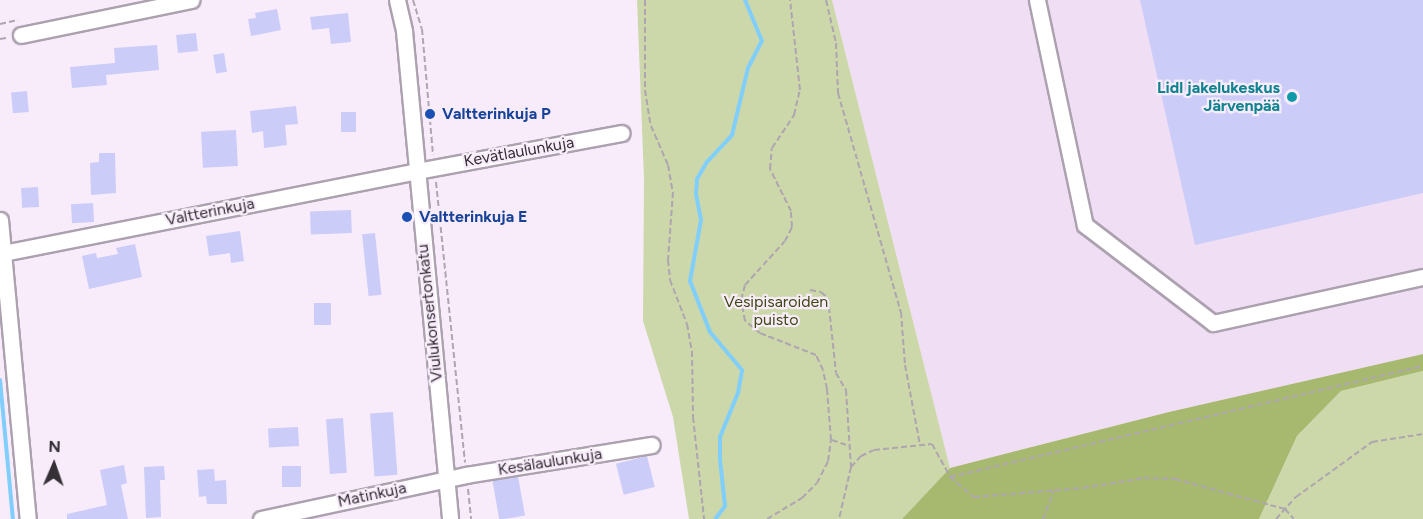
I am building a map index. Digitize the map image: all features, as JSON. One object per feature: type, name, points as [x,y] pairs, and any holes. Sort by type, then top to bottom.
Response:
[{"type":"street","points":[[21,35],[191,0]]},
{"type":"street","name":"Viulukonsertonkatu","points":[[397,0],[404,31],[450,519]]},
{"type":"street","points":[[1037,0],[1085,225],[1213,323],[1423,277]]},
{"type":"street","name":"Kevätlaulunkuja","points":[[417,171],[622,133]]},
{"type":"street","name":"Valtterinkuja","points":[[3,253],[417,171]]},
{"type":"street","points":[[0,220],[28,519]]},
{"type":"street","name":"Kesälaulunkuja","points":[[447,479],[652,445]]},
{"type":"street","name":"Matinkuja","points":[[261,519],[447,479]]},
{"type":"path","points":[[413,0],[422,29],[471,519]]},
{"type":"path","points":[[645,0],[645,90],[651,126],[668,165],[673,192],[668,260],[670,280],[687,324],[692,351],[693,417],[704,519]]},
{"type":"path","points":[[767,519],[802,498],[817,483],[828,461],[831,440],[825,380],[816,355],[760,333],[745,321],[741,300],[745,285],[785,240],[792,227],[791,211],[770,169],[772,148],[794,116],[800,90],[790,0]]},
{"type":"path","points":[[826,0],[836,43],[838,93],[902,312],[905,365],[920,445]]},
{"type":"path","points":[[810,290],[821,292],[828,298],[836,372],[846,390],[851,467],[839,519]]},
{"type":"path","points":[[950,477],[1423,366]]},
{"type":"path","points":[[1276,519],[1317,481],[1336,470],[1353,454],[1372,442],[1423,434]]},
{"type":"path","points":[[831,440],[849,446]]},
{"type":"path","points":[[851,467],[861,456],[874,450],[932,444],[950,477],[974,497],[1054,490],[1144,478],[1175,479],[1285,509],[1294,519]]},
{"type":"path","points":[[1043,519],[1054,490]]},
{"type":"shaded area","points":[[832,0],[1423,0],[1423,354],[1169,412],[950,468]]},
{"type":"green space","name":"Vesipisaroiden puisto","points":[[637,0],[832,0],[950,468],[902,519],[689,519],[673,417],[643,321],[644,179]]},
{"type":"green space","points":[[1423,354],[1423,371],[1341,391],[1297,436],[1259,519],[902,519],[950,468],[1169,412]]},
{"type":"green space","points":[[1423,371],[1423,519],[1259,519],[1297,436],[1341,391]]},
{"type":"building","name":"Lidl jakelukeskus Järvenpää","points":[[1140,0],[1423,0],[1423,193],[1195,245]]},
{"type":"building","points":[[277,9],[281,30],[251,36],[248,19],[256,18],[255,13]]},
{"type":"building","points":[[348,13],[351,42],[331,44],[329,28],[312,30],[310,17]]},
{"type":"building","points":[[196,33],[198,51],[178,53],[176,35]]},
{"type":"building","points":[[157,45],[159,70],[106,75],[107,85],[72,88],[70,67],[115,63],[114,48]]},
{"type":"building","points":[[224,53],[227,72],[216,73],[213,55]]},
{"type":"building","points":[[27,91],[29,112],[13,113],[11,92]]},
{"type":"building","points":[[296,106],[298,124],[285,125],[287,145],[264,148],[263,131],[252,133],[250,111]]},
{"type":"building","points":[[341,112],[356,112],[356,132],[341,132]]},
{"type":"building","points":[[236,130],[238,166],[203,168],[201,132]]},
{"type":"building","points":[[99,153],[115,153],[116,193],[91,195],[90,163],[99,162]]},
{"type":"building","points":[[38,187],[39,207],[22,208],[21,188]]},
{"type":"building","points":[[93,203],[94,222],[72,223],[71,204]]},
{"type":"building","points":[[351,210],[352,233],[311,234],[310,211]]},
{"type":"building","points":[[240,231],[244,261],[231,263],[230,253],[209,256],[206,236]]},
{"type":"building","points":[[375,233],[381,295],[369,296],[362,234]]},
{"type":"building","points":[[135,244],[142,277],[89,289],[82,256],[96,253],[97,258],[118,254],[116,248]]},
{"type":"building","points":[[314,303],[331,303],[331,325],[314,325]]},
{"type":"building","points":[[393,412],[397,475],[374,476],[370,414]]},
{"type":"building","points":[[343,418],[347,473],[330,474],[326,419]]},
{"type":"building","points":[[298,427],[299,446],[269,448],[268,429]]},
{"type":"building","points":[[647,456],[655,487],[624,495],[616,464]]},
{"type":"building","points":[[124,465],[127,483],[121,485],[128,519],[67,519],[67,514],[107,505],[100,470]]},
{"type":"building","points":[[164,466],[165,480],[160,480],[161,517],[146,518],[144,467]]},
{"type":"building","points":[[282,466],[301,466],[301,487],[282,487]]},
{"type":"building","points":[[214,469],[215,481],[226,480],[227,504],[207,504],[206,496],[199,497],[197,470]]},
{"type":"building","points":[[518,476],[525,515],[499,519],[492,481]]},
{"type":"waterway","points":[[716,518],[725,506],[720,437],[738,393],[742,370],[710,332],[690,281],[701,220],[696,194],[697,179],[707,162],[732,135],[748,68],[762,41],[745,0]]},
{"type":"waterway","points":[[0,380],[13,519]]},
{"type":"place","name":"Lidl jakelukeskus Järvenpää","points":[[1292,97]]},
{"type":"place","name":"Valtterinkuja P","points":[[430,114]]},
{"type":"place","name":"Valtterinkuja E","points":[[407,217]]}]
